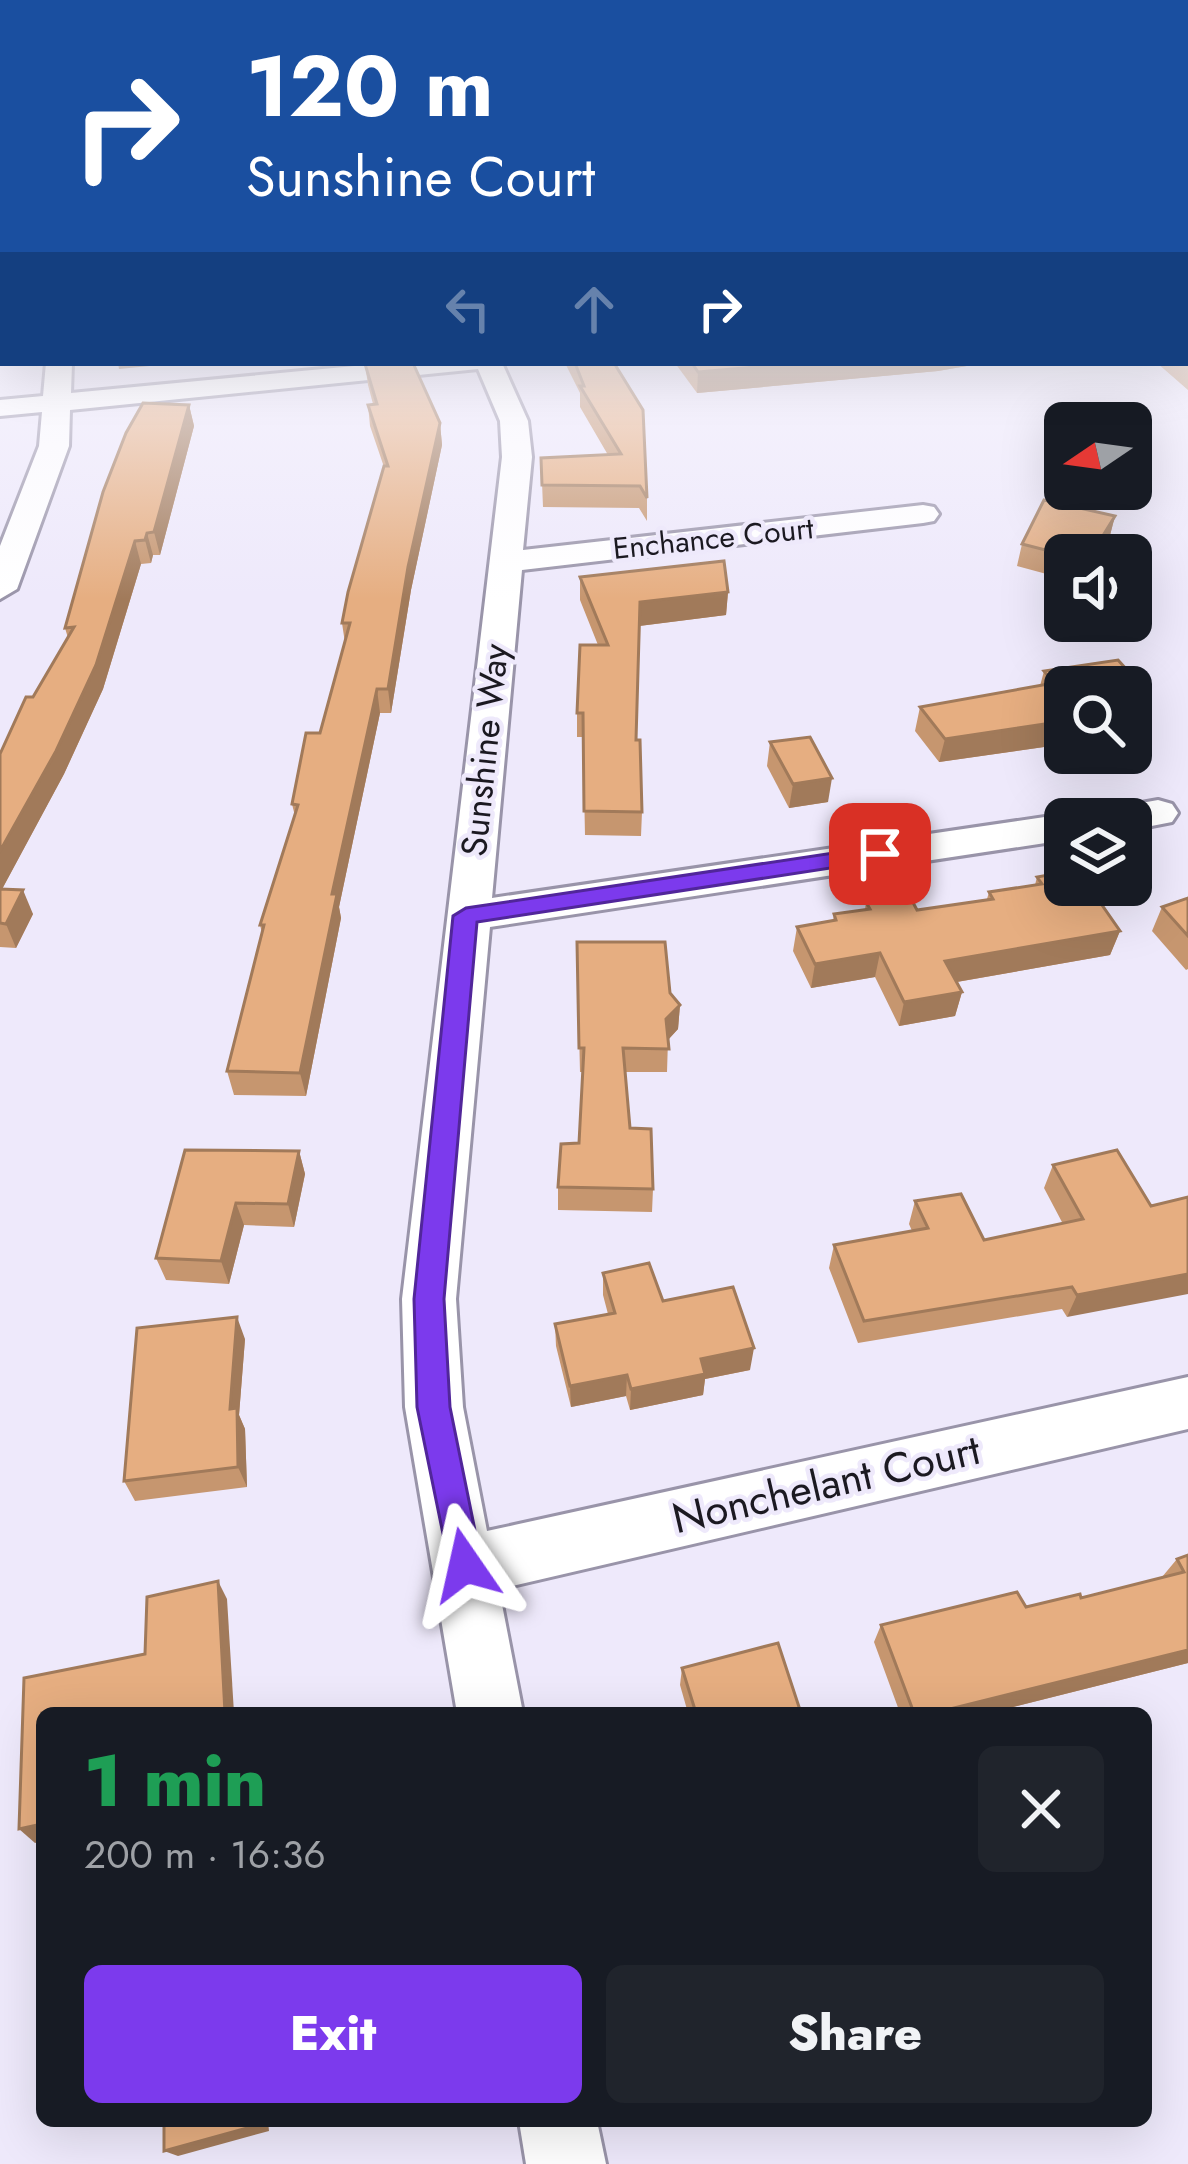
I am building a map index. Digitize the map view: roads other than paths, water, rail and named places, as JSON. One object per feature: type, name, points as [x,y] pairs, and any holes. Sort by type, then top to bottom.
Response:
[{"type":"street","points":[[0,589],[54,446],[56,397]]},
{"type":"street","points":[[0,407],[109,397]]},
{"type":"street","name":"Sunshine Way","points":[[489,1707],[434,1407],[429,1299],[517,439],[502,397]]},
{"type":"street","name":"Enchance Court","points":[[504,562],[923,514]]},
{"type":"street","points":[[1152,814],[1158,813]]},
{"type":"street","points":[[466,916],[1044,829]]},
{"type":"street","name":"Nonchelant Court","points":[[465,1565],[1188,1403]]},
{"type":"street","points":[[559,2127],[566,2164]]}]
